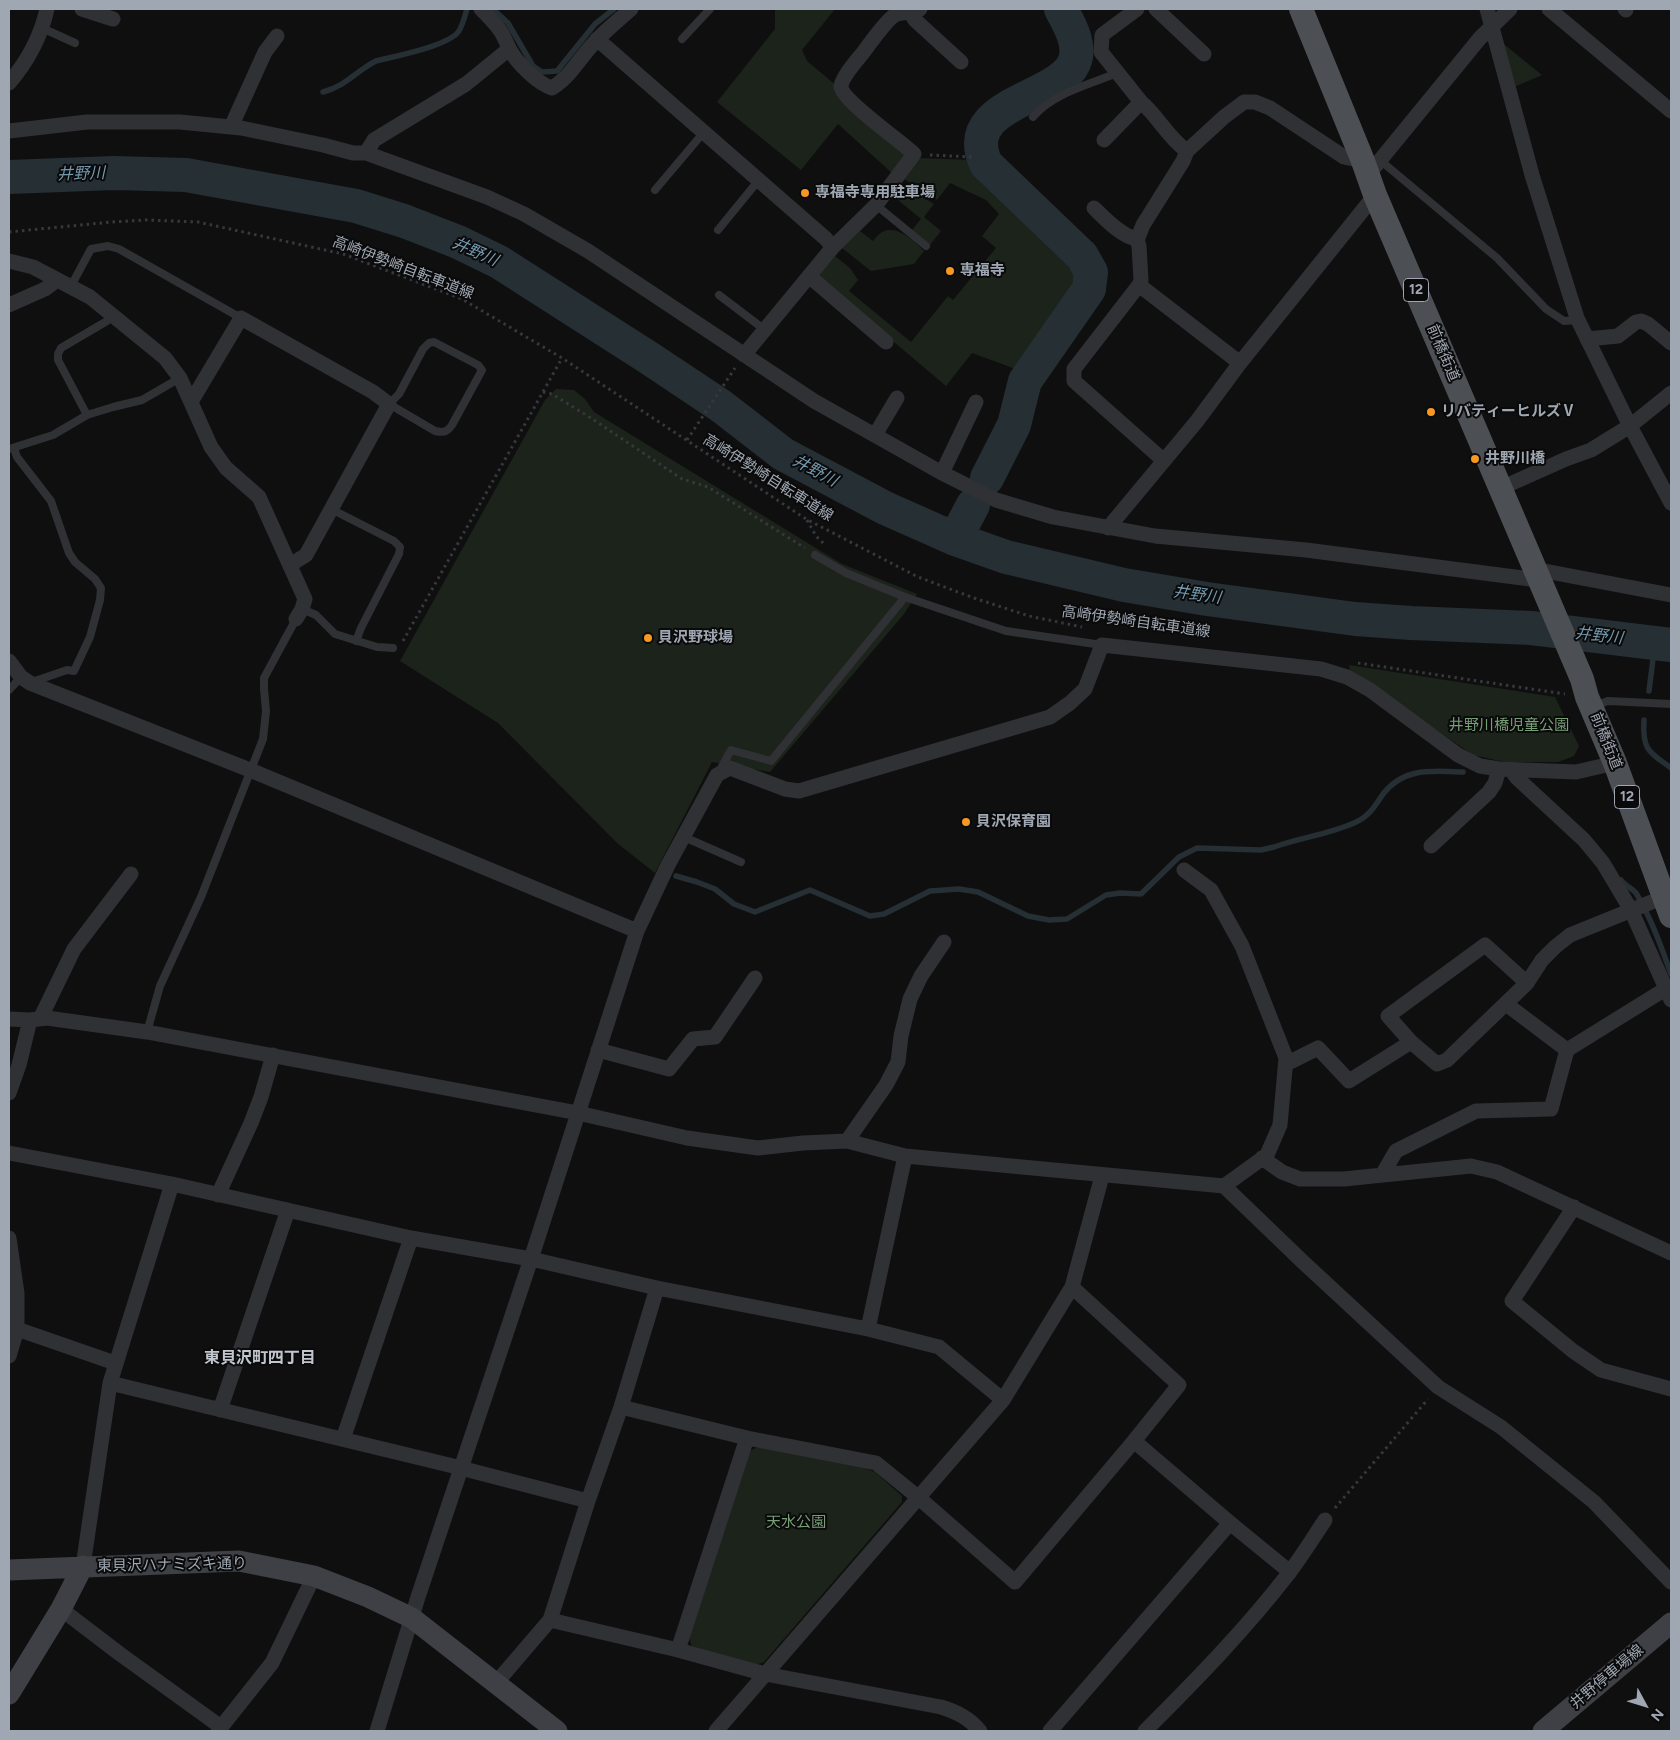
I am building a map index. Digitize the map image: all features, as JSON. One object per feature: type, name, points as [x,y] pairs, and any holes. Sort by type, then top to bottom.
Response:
[{"type":"main road","name":"前橋街道","points":[[1301,9],[1372,173],[1538,578]]},
{"type":"main road","name":"12","points":[[1538,578],[1574,687]]},
{"type":"main road","name":"前橋街道","points":[[1574,687],[1592,707],[1615,763],[1668,906]]},
{"type":"street","points":[[9,83],[32,50],[42,28],[46,9]]},
{"type":"street","points":[[82,9],[113,19]]},
{"type":"street","points":[[481,9],[500,29],[508,43],[509,49],[529,73],[543,85],[552,88],[564,79],[597,40],[631,9]]},
{"type":"street","points":[[1137,9],[1102,35],[1101,52],[1141,102],[1149,108],[1186,151]]},
{"type":"street","points":[[1156,9],[1204,54]]},
{"type":"street","points":[[1487,9],[1532,175],[1562,275],[1578,320],[1630,426],[1671,503]]},
{"type":"street","points":[[1108,528],[1197,421],[1240,363],[1372,173],[1480,38],[1510,9]]},
{"type":"street","points":[[1549,9],[1669,103]]},
{"type":"street","points":[[739,362],[833,247],[876,205],[914,154],[854,104],[844,93],[842,86],[854,64],[892,17],[907,11],[914,20],[961,62]]},
{"type":"street","points":[[231,127],[265,52],[278,36]]},
{"type":"street","points":[[597,40],[833,247]]},
{"type":"street","points":[[366,153],[374,140],[466,84],[509,49]]},
{"type":"street","points":[[1104,140],[1141,102]]},
{"type":"street","points":[[1163,460],[1074,381],[1073,376],[1074,369],[1139,285],[1141,280],[1138,239],[1143,225],[1183,161],[1186,151],[1204,133],[1244,102],[1255,102],[1270,108],[1372,173]]},
{"type":"street","points":[[9,131],[87,122],[116,121],[180,122],[231,127],[323,145],[353,153],[366,153],[487,197],[524,214],[588,251],[739,362],[814,401],[942,473],[996,500],[1020,508],[1053,517],[1155,536],[1306,550],[1671,595]]},
{"type":"street","points":[[1094,208],[1120,231],[1138,239]]},
{"type":"street","points":[[9,261],[33,267],[90,297],[165,358],[180,378],[211,447],[226,468],[259,497],[305,599],[299,614]]},
{"type":"street","points":[[809,276],[886,342]]},
{"type":"street","points":[[9,305],[45,289],[56,280]]},
{"type":"street","points":[[1139,285],[1240,363]]},
{"type":"street","points":[[191,402],[241,318],[374,392],[389,404],[306,555],[290,565]]},
{"type":"street","points":[[1587,339],[1618,336],[1636,322],[1641,321],[1648,324],[1671,343]]},
{"type":"street","points":[[1501,488],[1591,450],[1630,426],[1671,393]]},
{"type":"street","points":[[875,435],[897,398]]},
{"type":"street","points":[[942,473],[976,402]]},
{"type":"street","points":[[378,1731],[412,1618],[637,931],[668,865],[717,775],[730,768],[785,789],[799,791],[1050,717],[1070,703],[1085,689],[1102,645],[1321,669],[1347,677],[1370,690],[1458,755],[1480,766],[1576,772],[1615,763]]},
{"type":"street","points":[[9,661],[25,680],[250,770],[637,931]]},
{"type":"street","points":[[1431,846],[1489,792],[1505,769]]},
{"type":"street","points":[[1382,1175],[1396,1151],[1476,1111],[1551,1109],[1567,1050],[1669,994],[1630,910],[1603,862],[1584,840],[1505,769]]},
{"type":"street","points":[[1184,870],[1211,890],[1242,946],[1286,1058],[1280,1124],[1267,1155],[1224,1186]]},
{"type":"street","points":[[9,1094],[35,1020],[74,949],[131,874]]},
{"type":"street","points":[[1527,983],[1485,945],[1388,1016],[1411,1042],[1437,1064],[1447,1060],[1506,1004],[1527,983],[1542,960],[1570,935],[1630,910],[1668,906]]},
{"type":"street","points":[[847,1141],[886,1085],[898,1062],[901,1036],[910,999],[921,976],[944,942]]},
{"type":"street","points":[[598,1050],[669,1069],[693,1039],[715,1037],[755,978]]},
{"type":"street","points":[[1506,1004],[1567,1050]]},
{"type":"street","points":[[9,1019],[35,1020],[47,1018],[146,1032],[578,1113],[687,1138],[758,1148],[847,1141],[905,1156],[1224,1186],[1438,1387],[1501,1427],[1594,1502],[1671,1582]]},
{"type":"street","points":[[1286,1064],[1318,1048],[1349,1081],[1411,1042]]},
{"type":"street","points":[[218,1194],[252,1123],[273,1055]]},
{"type":"street","points":[[9,1154],[172,1184],[411,1238],[531,1259],[657,1288],[868,1328],[939,1348],[1002,1400]]},
{"type":"street","points":[[868,1328],[905,1156]]},
{"type":"street","points":[[1262,1158],[1282,1172],[1300,1179],[1344,1179],[1471,1166],[1497,1172],[1671,1253]]},
{"type":"street","points":[[716,1731],[1002,1400],[1072,1286],[1102,1176]]},
{"type":"street","points":[[9,1694],[61,1609],[83,1566],[110,1383],[172,1184]]},
{"type":"street","points":[[1574,1207],[1512,1301],[1601,1370],[1671,1389]]},
{"type":"street","points":[[220,1410],[288,1210]]},
{"type":"street","points":[[9,1238],[17,1292],[17,1329],[9,1356]]},
{"type":"street","points":[[344,1439],[411,1238]]},
{"type":"street","points":[[620,1407],[747,1438],[876,1463],[919,1498],[1014,1582],[1134,1441],[1178,1385],[1072,1286]]},
{"type":"street","points":[[496,1683],[550,1620],[657,1288]]},
{"type":"street","points":[[17,1329],[115,1363]]},
{"type":"street","points":[[110,1383],[588,1500]]},
{"type":"street","points":[[678,1650],[747,1438]]},
{"type":"street","points":[[1134,1441],[1290,1572]]},
{"type":"street","points":[[1146,1731],[1207,1669],[1258,1612],[1290,1572],[1325,1520]]},
{"type":"street","points":[[1050,1731],[1230,1523]]},
{"type":"street","name":"東貝沢ハナミズキ通り","points":[[9,1570],[240,1561],[314,1576],[368,1597],[412,1618],[557,1731]]},
{"type":"street","points":[[61,1609],[220,1729],[272,1663],[314,1576]]},
{"type":"street","points":[[550,1620],[678,1650],[765,1674],[941,1707],[971,1721],[980,1731]]},
{"type":"street","name":"井野停車場線","points":[[1543,1731],[1671,1624]]},
{"type":"lane","points":[[682,39],[710,9]]},
{"type":"lane","points":[[42,28],[75,43]]},
{"type":"lane","points":[[1034,117],[1055,98],[1117,73]]},
{"type":"lane","points":[[655,190],[704,132]]},
{"type":"lane","points":[[1372,173],[1496,258],[1546,309],[1564,321],[1578,320]]},
{"type":"lane","points":[[718,230],[758,181]]},
{"type":"lane","points":[[876,205],[926,246]]},
{"type":"lane","points":[[71,286],[90,249],[108,246],[119,249],[241,318]]},
{"type":"lane","points":[[719,295],[765,330]]},
{"type":"lane","points":[[87,415],[58,360],[58,354],[61,348],[107,321],[112,316]]},
{"type":"lane","points":[[434,342],[482,370],[452,425],[448,431],[443,433],[389,404],[399,394],[423,349],[429,343],[434,342]]},
{"type":"lane","points":[[9,690],[25,680],[67,670],[74,671],[90,637],[100,600],[101,588],[95,579],[75,562],[69,553],[51,501],[11,448],[53,435],[87,415],[142,400],[180,378]]},
{"type":"lane","points":[[331,509],[394,541],[400,547],[400,554],[361,628],[356,642]]},
{"type":"lane","points":[[814,555],[846,573],[905,597],[1006,631],[1102,645]]},
{"type":"lane","points":[[717,775],[731,750],[771,761],[905,597]]},
{"type":"lane","points":[[146,1032],[160,986],[201,897],[263,739],[266,711],[264,678],[299,614],[316,615],[335,634],[356,642],[377,647],[393,648]]},
{"type":"lane","points":[[1592,707],[1608,701],[1671,704]]},
{"type":"lane","points":[[684,837],[742,862]]},
{"type":"path","points":[[914,154],[972,157]]},
{"type":"path","name":"高崎伊勢崎自転車道線","points":[[9,232],[147,220],[198,222],[333,252],[462,299],[562,358],[806,519],[918,577],[1029,616],[1087,628]]},
{"type":"path","points":[[393,648],[404,640],[562,358]]},
{"type":"path","points":[[687,440],[739,362]]},
{"type":"path","points":[[543,392],[552,394],[682,479],[708,488],[814,555]]},
{"type":"path","points":[[1349,662],[1558,692],[1574,687]]},
{"type":"path","points":[[1325,1520],[1438,1387]]},
{"type":"green space","points":[[775,9],[835,9],[802,50],[807,61],[907,151],[893,174],[838,124],[801,170],[717,102],[775,29]]},
{"type":"green space","points":[[1500,41],[1542,75],[1512,88]]},
{"type":"green space","points":[[918,158],[973,160],[984,175],[1076,264],[1079,277],[1078,287],[1021,371],[972,353],[946,386],[817,277],[835,256],[850,268],[858,280],[849,291],[911,342],[948,296],[953,300],[996,248],[982,236],[999,214],[986,200],[950,183],[937,200],[904,179]]},
{"type":"green space","points":[[901,183],[934,204],[924,217],[941,231],[930,245],[912,230],[921,219],[892,195]]},
{"type":"green space","points":[[893,230],[910,238],[924,251],[914,264],[871,271],[842,248],[860,231],[873,241],[882,232]]},
{"type":"green space","name":"貝沢野球場","points":[[556,389],[574,390],[585,399],[594,412],[842,564],[917,594],[904,614],[770,772],[712,762],[655,873],[617,843],[498,723],[400,661],[545,400]]},
{"type":"green space","name":"井野川橋児童公園","points":[[1349,665],[1555,697],[1579,746],[1574,756],[1558,762],[1504,762],[1473,755],[1350,671]]},
{"type":"green space","name":"天水公園","points":[[759,1446],[875,1472],[902,1496],[902,1502],[764,1662],[756,1665],[692,1646],[689,1638],[750,1451]]},
{"type":"waterway","points":[[323,92],[345,82],[376,61],[421,50],[453,36],[459,31],[467,9]]},
{"type":"waterway","points":[[493,9],[508,23],[533,66],[542,72],[557,71],[595,24],[614,9]]},
{"type":"waterway","points":[[987,478],[1014,425],[1025,381],[1089,289],[1091,272],[1082,256],[986,164],[981,143],[986,127],[997,115],[1050,86],[1064,75],[1074,63],[1076,42],[1061,9]]},
{"type":"waterway","name":"井野川","points":[[9,177],[114,173],[186,175],[356,206],[404,221],[458,242],[499,262],[721,406],[783,454],[885,508],[955,539],[1006,557],[1124,585],[1207,599],[1355,619],[1531,628],[1671,645]]},
{"type":"waterway","points":[[955,539],[973,505]]},
{"type":"waterway","points":[[1649,691],[1655,643]]},
{"type":"waterway","points":[[1644,720],[1644,738],[1648,749],[1671,768]]},
{"type":"waterway","points":[[676,876],[715,889],[734,904],[755,912],[810,890],[870,916],[884,914],[930,891],[959,889],[978,892],[1028,916],[1049,920],[1067,919],[1106,895],[1120,893],[1141,894],[1179,857],[1197,848],[1261,850],[1325,833],[1364,818],[1391,785],[1409,775],[1430,771],[1463,772]]},
{"type":"waterway","points":[[1621,880],[1636,893],[1655,932],[1671,974]]},
{"type":"place","name":"専福寺専用駐車場","points":[[805,193]]},
{"type":"place","name":"専福寺","points":[[950,271]]},
{"type":"place","name":"リバティーヒルズⅤ","points":[[1431,412]]},
{"type":"place","name":"井野川橋","points":[[1475,459]]},
{"type":"place","name":"貝沢野球場","points":[[648,638]]},
{"type":"place","name":"貝沢保育園","points":[[966,822]]},
{"type":"district","name":"東貝沢町四丁目","points":[[260,1358]]}]
